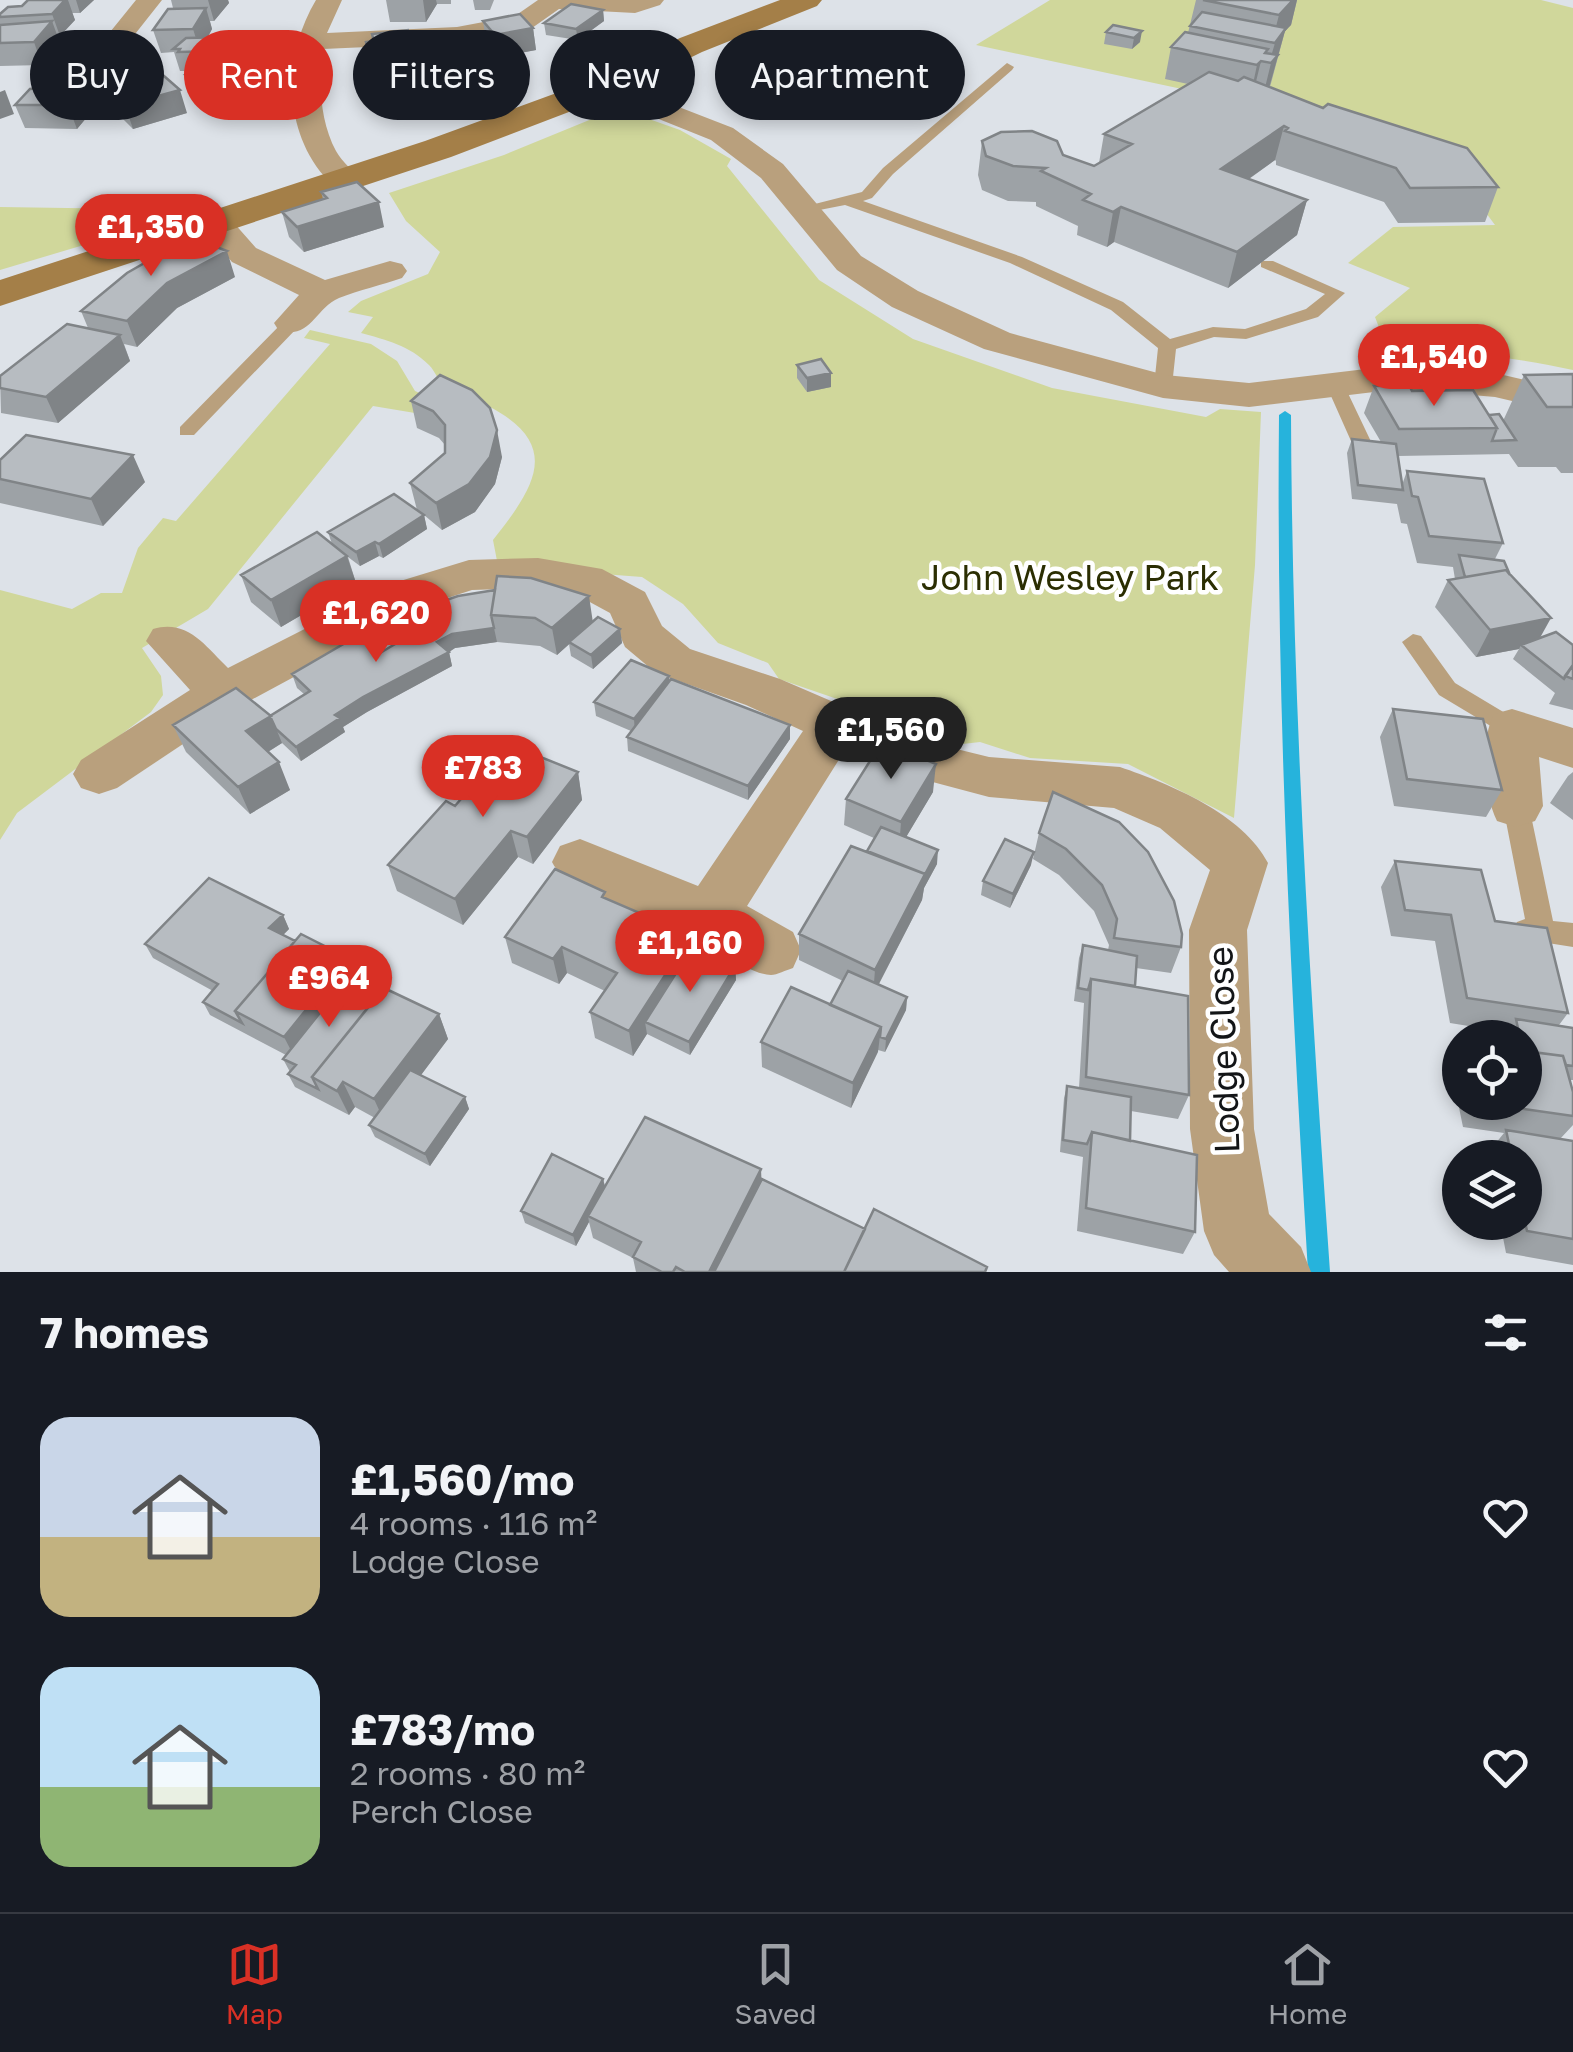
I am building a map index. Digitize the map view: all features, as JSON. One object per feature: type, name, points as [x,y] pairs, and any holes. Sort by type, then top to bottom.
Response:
[{"type":"street","points":[[125,30],[149,0]]},
{"type":"street","points":[[316,30],[328,0]]},
{"type":"street","points":[[333,41],[456,35],[523,22],[552,0],[635,5],[651,0]]},
{"type":"street","points":[[695,43],[808,0]]},
{"type":"street","points":[[0,294],[214,221],[344,182],[550,107]]},
{"type":"street","points":[[308,120],[322,154],[344,182]]},
{"type":"street","points":[[687,120],[722,134],[772,170],[849,263],[905,299],[997,341],[1162,386],[1249,394],[1374,380],[1437,380],[1495,385],[1573,403]]},
{"type":"street","points":[[214,221],[244,255],[322,292]]},
{"type":"street","points":[[292,324],[322,292],[390,272]]},
{"type":"street","name":"Lodge Close","points":[[98,774],[223,693],[413,593],[468,575],[538,573],[586,580],[629,602],[642,635],[673,660],[763,692],[913,758],[989,777],[1120,788],[1179,813],[1240,863],[1218,930],[1222,1129],[1238,1230],[1276,1272]]},
{"type":"street","points":[[170,641],[223,693]]},
{"type":"street","points":[[711,914],[835,723]]},
{"type":"street","points":[[1516,806],[1512,728],[1573,748]]},
{"type":"street","points":[[580,862],[650,894],[711,914],[772,950]]},
{"type":"lane","points":[[804,211],[867,196],[888,171],[1007,67]]},
{"type":"lane","points":[[846,200],[1016,260],[1102,299],[1117,306],[1167,346]]},
{"type":"lane","points":[[1167,346],[1213,332],[1246,334],[1312,313],[1337,293],[1267,264]]},
{"type":"lane","points":[[187,431],[292,324]]},
{"type":"lane","points":[[1162,386],[1167,346]]},
{"type":"lane","points":[[1336,387],[1365,450]]},
{"type":"lane","points":[[1413,642],[1447,689],[1512,728]]},
{"type":"lane","points":[[1516,806],[1541,931]]},
{"type":"lane","points":[[1506,928],[1573,935]]},
{"type":"green space","points":[[1050,0],[1541,0],[1573,8],[1573,370],[1481,355],[1388,351],[1375,317],[1410,288],[1348,263],[1393,227],[1495,225],[1463,182],[1303,115],[976,45]]},
{"type":"green space","name":"John Wesley Park","points":[[589,120],[652,120],[680,130],[731,159],[727,166],[819,280],[913,339],[1052,388],[1206,417],[1220,409],[1261,412],[1255,565],[1234,818],[1128,764],[1030,758],[980,742],[945,746],[913,725],[779,679],[768,663],[718,643],[683,604],[642,577],[498,566],[493,540],[520,503],[534,468],[534,452],[527,436],[488,406],[450,393],[429,365],[413,353],[361,333],[373,317],[348,312],[361,301],[428,274],[440,252],[406,221],[389,193],[504,155]]},
{"type":"green space","points":[[0,207],[201,210],[0,270]]},
{"type":"green space","points":[[310,330],[371,344],[397,361],[415,391],[438,401],[421,414],[373,406],[208,609],[142,648],[161,676],[163,695],[151,712],[17,813],[0,840],[0,590],[72,609],[101,593],[122,593],[138,548],[163,518],[176,521],[330,344],[304,338]]},
{"type":"building","points":[[28,0],[65,0],[52,14],[0,17],[8,7],[22,6]]},
{"type":"building","points":[[1203,0],[1293,0],[1279,15]]},
{"type":"building","points":[[571,4],[603,10],[576,29],[544,23]]},
{"type":"building","points":[[206,8],[193,29],[153,30],[168,9]]},
{"type":"building","points":[[1202,12],[1286,28],[1275,43],[1190,26]]},
{"type":"building","points":[[520,14],[533,28],[491,30],[483,21]]},
{"type":"building","points":[[52,21],[44,30],[30,30],[30,42],[0,43],[0,25]]},
{"type":"building","points":[[1113,25],[1142,31],[1134,38],[1106,32]]},
{"type":"building","points":[[1185,32],[1268,49],[1265,53],[1278,55],[1271,63],[1261,61],[1257,65],[1171,47]]},
{"type":"building","points":[[184,40],[184,52],[173,49]]},
{"type":"building","points":[[1209,72],[1238,81],[1244,77],[1323,108],[1328,104],[1467,148],[1498,187],[1410,188],[1396,168],[1285,131],[1288,128],[1284,126],[1221,169],[1307,200],[1237,252],[1121,207],[1113,212],[1083,200],[1091,194],[1041,171],[1046,168],[1013,166],[986,156],[982,141],[1001,132],[1032,131],[1057,141],[1063,155],[1094,166],[1132,144],[1104,134]]},
{"type":"building","points":[[164,76],[180,90],[164,94]]},
{"type":"building","points":[[30,89],[30,105],[15,105]]},
{"type":"building","points":[[357,182],[379,202],[297,227],[282,212],[327,198],[321,192]]},
{"type":"building","points":[[190,237],[227,251],[167,283],[127,321],[81,311],[127,273]]},
{"type":"building","points":[[67,324],[120,335],[46,397],[0,388],[0,376]]},
{"type":"building","points":[[821,359],[831,373],[807,378],[797,365]]},
{"type":"building","points":[[1573,374],[1573,407],[1547,407],[1524,375]]},
{"type":"building","points":[[440,375],[472,390],[490,408],[497,430],[490,457],[469,484],[436,503],[410,483],[445,453],[445,425],[433,411],[411,401]]},
{"type":"building","points":[[1409,385],[1412,391],[1473,390],[1497,428],[1399,429],[1374,386]]},
{"type":"building","points":[[1499,414],[1516,440],[1492,441],[1497,428],[1489,415]]},
{"type":"building","points":[[26,435],[133,455],[91,499],[0,479],[0,460]]},
{"type":"building","points":[[1352,439],[1396,444],[1403,490],[1358,485]]},
{"type":"building","points":[[1407,471],[1484,479],[1503,543],[1429,536],[1418,497],[1412,496]]},
{"type":"building","points":[[394,494],[424,515],[379,544],[375,542],[356,552],[328,532]]},
{"type":"building","points":[[317,532],[347,556],[271,600],[241,575]]},
{"type":"building","points":[[1459,555],[1504,561],[1510,575],[1506,570],[1465,577]]},
{"type":"building","points":[[1506,570],[1551,618],[1490,630],[1448,580]]},
{"type":"building","points":[[497,576],[531,578],[589,596],[552,628],[535,618],[491,615]]},
{"type":"building","points":[[495,590],[491,615],[494,628],[452,634],[437,642],[449,652],[363,697],[335,715],[340,718],[296,747],[276,729],[270,716],[310,691],[292,674],[359,635],[380,653],[422,628],[414,611],[458,596]]},
{"type":"building","points":[[598,617],[620,629],[591,655],[569,642]]},
{"type":"building","points":[[1556,632],[1573,645],[1573,665],[1564,679],[1521,645]]},
{"type":"building","points":[[631,660],[669,676],[634,719],[594,702]]},
{"type":"building","points":[[671,679],[790,725],[748,786],[627,737]]},
{"type":"building","points":[[236,688],[271,716],[246,731],[279,762],[238,787],[173,725]]},
{"type":"building","points":[[1393,709],[1483,719],[1502,790],[1407,779]]},
{"type":"building","points":[[882,742],[936,764],[901,822],[846,799]]},
{"type":"building","points":[[508,744],[578,772],[527,837],[511,831],[455,899],[388,865],[446,801],[455,806]]},
{"type":"building","points":[[1053,792],[1119,822],[1148,852],[1174,901],[1181,947],[1114,938],[1117,919],[1102,885],[1066,849],[1039,833]]},
{"type":"building","points":[[881,827],[938,850],[922,880],[925,874],[867,851]]},
{"type":"building","points":[[1005,839],[1034,852],[1013,894],[983,881]]},
{"type":"building","points":[[851,846],[925,874],[875,970],[799,934]]},
{"type":"building","points":[[1395,861],[1481,870],[1495,921],[1547,928],[1568,1013],[1467,998],[1451,915],[1405,910]]},
{"type":"building","points":[[555,869],[605,892],[602,897],[691,935],[629,1031],[590,1012],[617,973],[562,947],[553,959],[505,937]]},
{"type":"building","points":[[209,878],[283,915],[269,928],[295,941],[235,1011],[242,1023],[203,1002],[218,984],[145,944]]},
{"type":"building","points":[[301,934],[348,958],[284,1037],[235,1011]]},
{"type":"building","points":[[1083,945],[1137,956],[1135,986],[1091,979],[1088,990],[1078,988]]},
{"type":"building","points":[[692,948],[735,966],[689,1042],[645,1022]]},
{"type":"building","points":[[848,971],[907,997],[886,1039],[880,1037],[881,1027],[830,1005]]},
{"type":"building","points":[[347,979],[378,995],[312,1077],[318,1089],[288,1074],[296,1065],[283,1059]]},
{"type":"building","points":[[1091,979],[1188,996],[1189,1095],[1086,1077]]},
{"type":"building","points":[[791,987],[881,1027],[853,1083],[761,1042]]},
{"type":"building","points":[[384,988],[439,1014],[374,1099],[343,1082],[337,1091],[312,1077]]},
{"type":"building","points":[[1542,1023],[1573,1028],[1573,1066],[1566,1065],[1563,1056],[1542,1053]]},
{"type":"building","points":[[1542,1053],[1563,1056],[1573,1092],[1573,1116],[1542,1112]]},
{"type":"building","points":[[410,1070],[465,1097],[425,1154],[369,1125]]},
{"type":"building","points":[[1067,1086],[1131,1097],[1130,1141],[1092,1132],[1087,1144],[1063,1140]]},
{"type":"building","points":[[645,1117],[761,1169],[709,1272],[685,1272],[676,1267],[673,1272],[662,1272],[633,1257],[641,1242],[588,1216]]},
{"type":"building","points":[[1506,1130],[1573,1141],[1573,1239],[1542,1234],[1542,1140],[1508,1140]]},
{"type":"building","points":[[1092,1132],[1197,1155],[1195,1232],[1086,1208]]},
{"type":"building","points":[[552,1154],[603,1179],[573,1235],[521,1211]]},
{"type":"building","points":[[762,1179],[865,1229],[844,1272],[714,1272]]},
{"type":"building","points":[[874,1209],[987,1267],[985,1272],[844,1272]]},
{"type":"waterway","points":[[1285,415],[1289,736],[1319,1272]]}]
